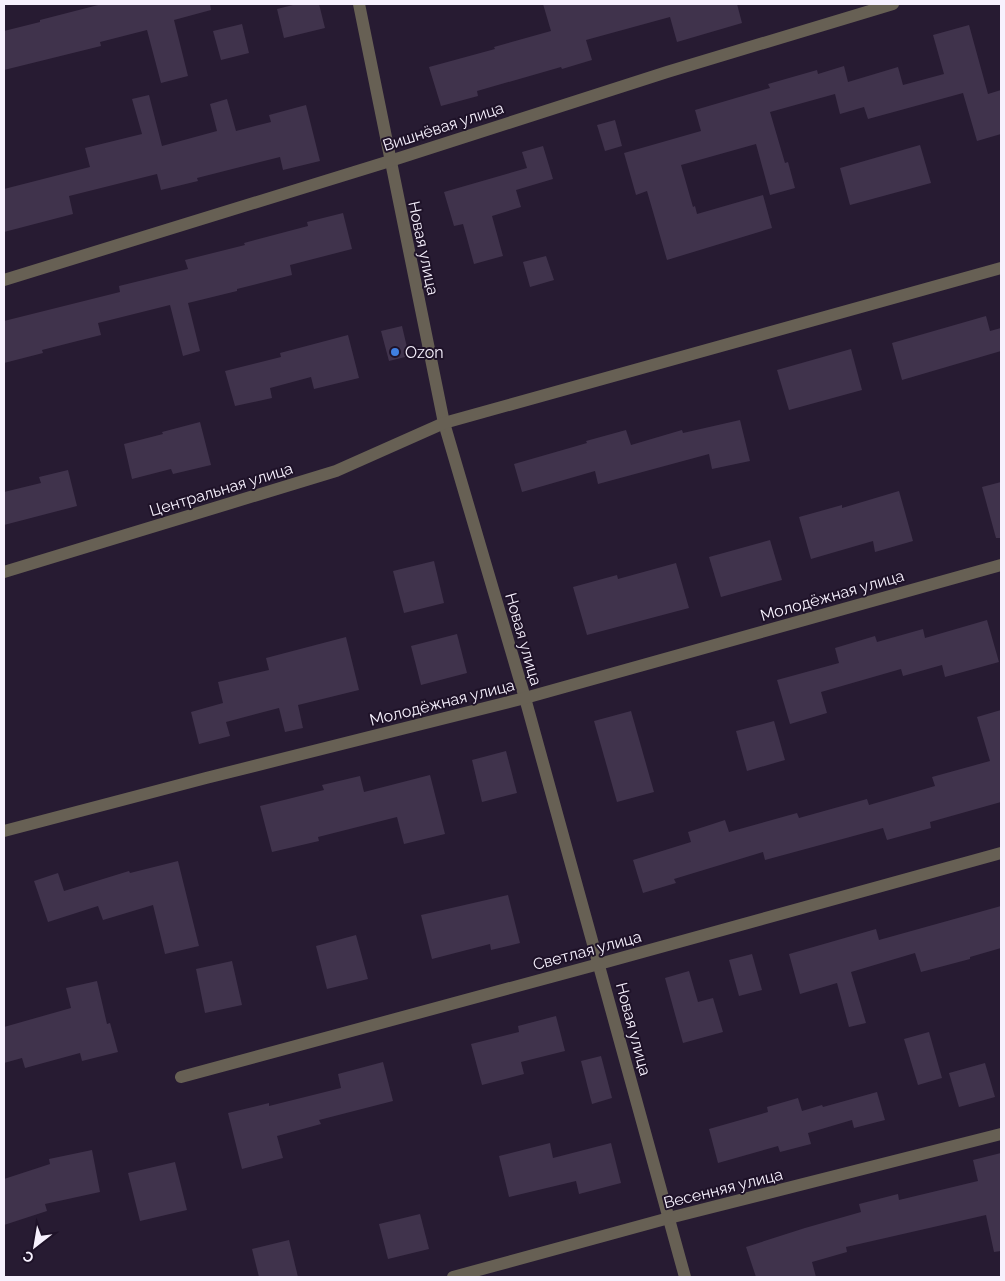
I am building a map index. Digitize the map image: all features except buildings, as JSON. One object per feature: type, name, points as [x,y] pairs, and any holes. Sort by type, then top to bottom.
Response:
[{"type":"street","name":"Новая улица","points":[[359,4],[444,423],[525,698],[685,1277]]},
{"type":"street","name":"Вишнёвая улица","points":[[4,280],[390,161],[668,72],[893,4]]},
{"type":"street","name":"Центральная улица","points":[[4,572],[336,470],[444,423],[1001,268]]},
{"type":"street","name":"Молодёжная улица","points":[[4,831],[525,698],[1001,565]]},
{"type":"street","name":"Светлая улица","points":[[181,1077],[1001,853]]},
{"type":"street","name":"Весенняя улица","points":[[453,1277],[669,1218],[1001,1134]]},
{"type":"place","name":"Ozon","points":[[395,352]]}]
